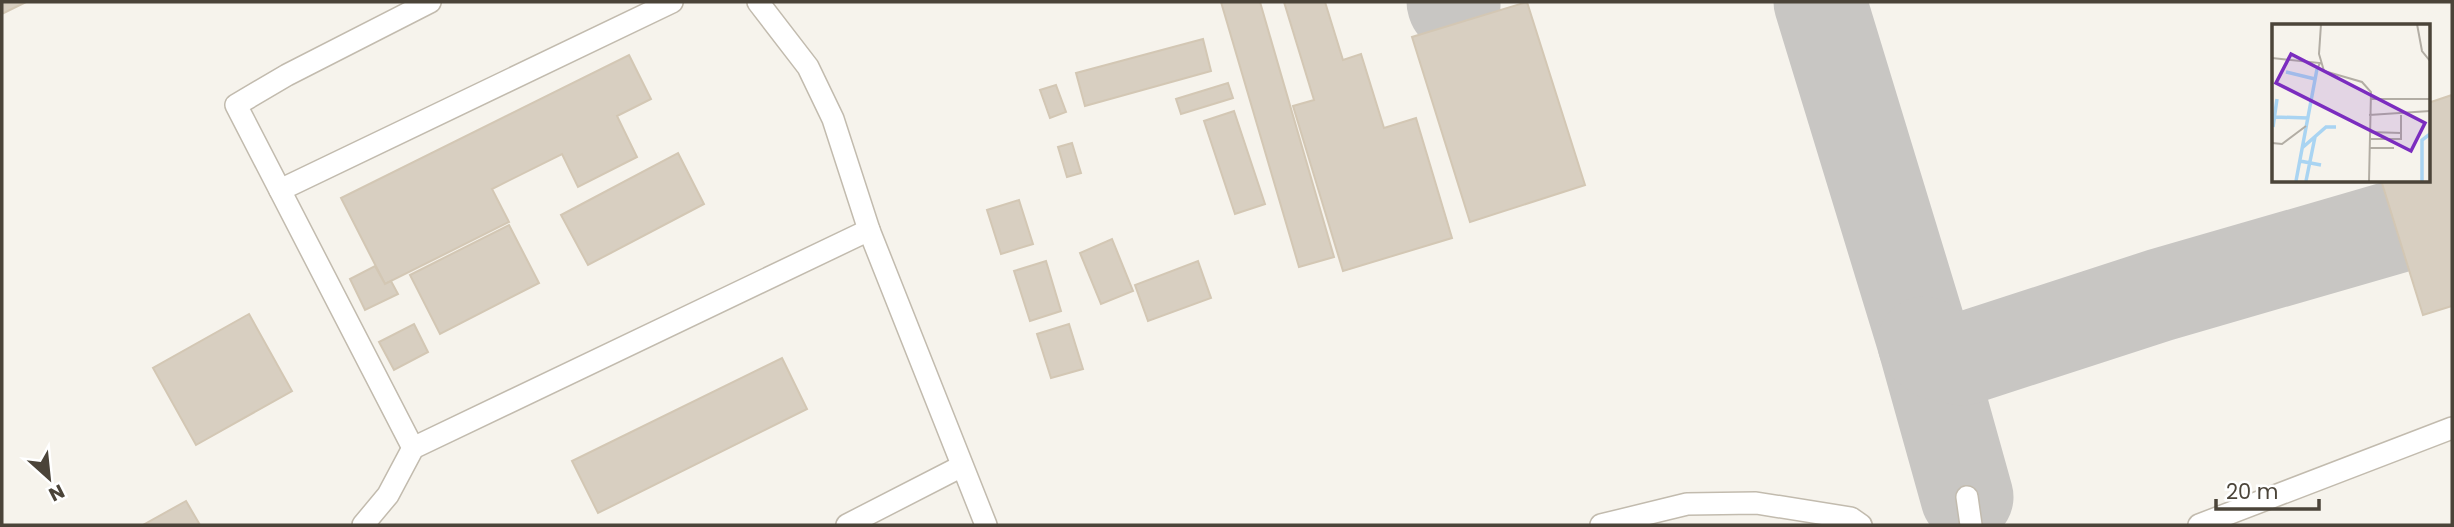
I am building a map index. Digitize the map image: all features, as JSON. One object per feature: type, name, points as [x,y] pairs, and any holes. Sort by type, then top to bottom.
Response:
[{"type":"lane","points":[[412,448],[236,105],[287,75],[430,2]]},
{"type":"lane","points":[[280,190],[672,2]]},
{"type":"lane","points":[[758,2],[808,67],[833,119],[869,230],[986,525]]},
{"type":"lane","points":[[362,525],[388,495],[412,448],[869,230]]},
{"type":"lane","points":[[2199,525],[2452,428]]},
{"type":"lane","points":[[847,525],[962,466]]},
{"type":"lane","points":[[1968,497],[1971,525]]},
{"type":"lane","points":[[1601,525],[1687,504],[1756,503],[1851,518],[1861,525]]},
{"type":"building","points":[[2,2],[26,2],[2,14]]},
{"type":"building","points":[[1221,2],[1260,2],[1334,257],[1299,267]]},
{"type":"building","points":[[1284,2],[1325,2],[1343,60],[1361,54],[1384,128],[1416,118],[1452,238],[1343,271],[1293,106],[1314,100]]},
{"type":"building","points":[[1527,2],[1585,185],[1470,222],[1412,37]]},
{"type":"building","points":[[1203,39],[1211,71],[1085,106],[1076,73]]},
{"type":"building","points":[[629,55],[651,99],[617,116],[637,157],[578,187],[562,154],[492,189],[509,222],[385,284],[341,198]]},
{"type":"building","points":[[1228,83],[1233,98],[1181,114],[1176,99]]},
{"type":"building","points":[[1056,85],[1066,112],[1050,118],[1040,90]]},
{"type":"building","points":[[2452,95],[2452,306],[2423,315],[2382,182],[2430,182],[2430,102]]},
{"type":"building","points":[[1234,111],[1265,204],[1235,214],[1204,121]]},
{"type":"building","points":[[1072,143],[1081,173],[1067,177],[1058,147]]},
{"type":"building","points":[[678,153],[704,204],[588,265],[561,215]]},
{"type":"building","points":[[1019,200],[1033,244],[1001,254],[987,210]]},
{"type":"building","points":[[509,225],[539,283],[440,334],[410,275]]},
{"type":"building","points":[[1112,239],[1133,291],[1101,304],[1080,253]]},
{"type":"building","points":[[1046,261],[1061,311],[1030,321],[1014,271]]},
{"type":"building","points":[[1198,261],[1211,298],[1148,321],[1135,285]]},
{"type":"building","points":[[375,266],[385,284],[391,281],[398,294],[365,310],[350,279]]},
{"type":"building","points":[[249,314],[292,391],[196,445],[153,368]]},
{"type":"building","points":[[414,324],[428,352],[394,370],[379,342]]},
{"type":"building","points":[[1069,324],[1083,369],[1051,378],[1037,334]]},
{"type":"building","points":[[782,358],[807,409],[598,513],[572,461]]},
{"type":"building","points":[[186,501],[200,525],[143,525]]},
{"type":"taxiway","points":[[1820,2],[1924,343],[1967,497]]},
{"type":"taxiway","points":[[1924,343],[1936,353],[1963,359],[2160,295],[2395,227]]}]
